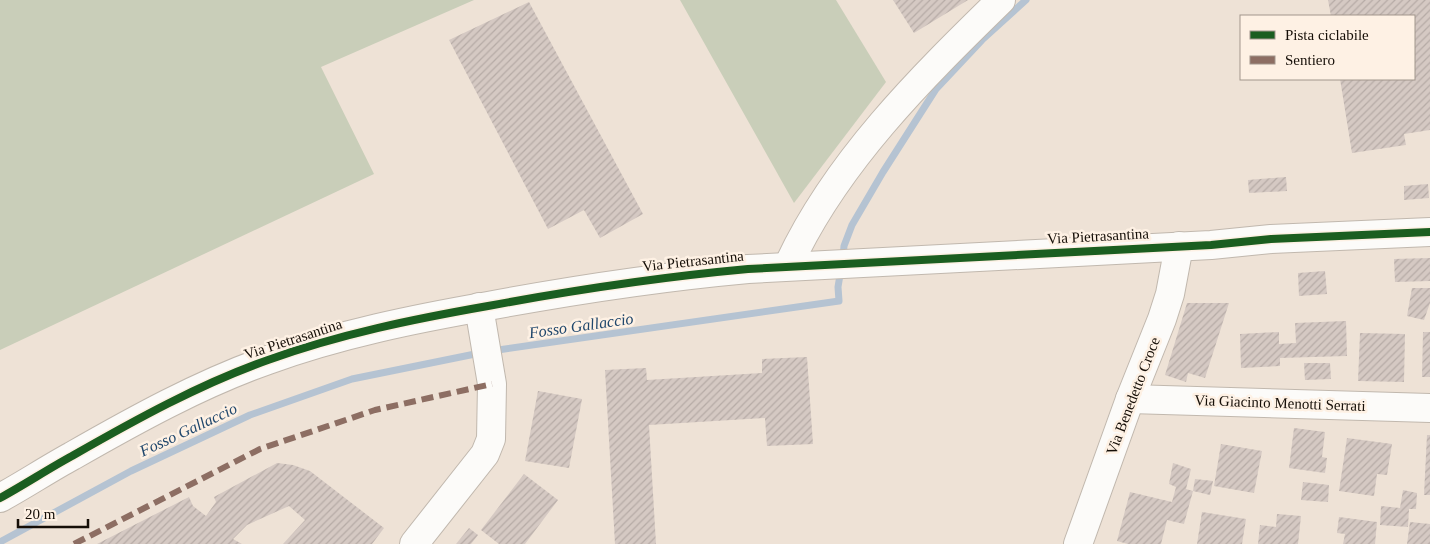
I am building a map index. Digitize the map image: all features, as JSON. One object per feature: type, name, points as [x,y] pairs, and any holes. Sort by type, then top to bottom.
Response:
[{"type":"street","points":[[788,266],[811,220],[877,131],[942,59],[1001,0]]},
{"type":"street","name":"Via Pietrasantina","points":[[0,498],[127,425],[259,363],[402,321],[611,285],[686,275],[788,266],[1430,232]]},
{"type":"street","name":"Via Benedetto Croce","points":[[1078,544],[1130,399],[1162,319],[1170,294],[1179,246]]},
{"type":"street","points":[[414,544],[484,454],[491,439],[490,378],[479,307]]},
{"type":"street","name":"Via Giacinto Menotti Serrati","points":[[1130,399],[1430,408]]},
{"type":"green space","points":[[0,0],[474,0],[321,67],[374,174],[0,350]]},
{"type":"green space","points":[[680,0],[836,0],[886,82],[794,203]]},
{"type":"building","points":[[893,0],[968,0],[914,33]]},
{"type":"building","points":[[1328,0],[1430,0],[1430,130],[1404,134],[1406,145],[1352,153],[1340,80],[1415,80],[1415,15],[1331,15]]},
{"type":"building","points":[[529,2],[643,214],[600,238],[584,210],[548,229],[449,40]]},
{"type":"building","points":[[1286,177],[1287,191],[1249,193],[1248,180]]},
{"type":"building","points":[[1428,184],[1429,198],[1404,200],[1404,186]]},
{"type":"building","points":[[1430,258],[1430,281],[1395,282],[1394,259]]},
{"type":"building","points":[[1325,271],[1327,294],[1299,296],[1298,273]]},
{"type":"building","points":[[1412,288],[1430,288],[1430,303],[1424,320],[1407,316]]},
{"type":"building","points":[[1187,303],[1229,303],[1205,378],[1188,373],[1186,382],[1165,375]]},
{"type":"building","points":[[1346,321],[1347,356],[1280,358],[1280,366],[1241,368],[1240,334],[1279,332],[1279,344],[1296,343],[1295,323]]},
{"type":"building","points":[[1423,332],[1430,332],[1430,377],[1422,377]]},
{"type":"building","points":[[1360,333],[1405,334],[1404,382],[1358,381]]},
{"type":"building","points":[[807,357],[813,444],[767,446],[765,418],[649,425],[656,544],[615,544],[605,370],[646,368],[647,380],[762,373],[762,359]]},
{"type":"building","points":[[1304,363],[1330,363],[1331,379],[1305,380]]},
{"type":"building","points":[[538,391],[582,399],[569,468],[525,461]]},
{"type":"building","points":[[1294,428],[1325,432],[1322,457],[1327,458],[1325,473],[1289,468]]},
{"type":"building","points":[[1427,435],[1430,435],[1430,495],[1424,495]]},
{"type":"building","points":[[1347,438],[1392,444],[1387,475],[1377,474],[1374,496],[1339,491]]},
{"type":"building","points":[[1221,444],[1262,451],[1254,493],[1214,486]]},
{"type":"building","points":[[277,463],[293,465],[310,471],[384,528],[372,544],[283,544],[305,520],[289,506],[247,525],[233,539],[242,544],[97,544],[189,497],[193,506],[206,516],[216,502],[214,497]]},
{"type":"building","points":[[1173,463],[1191,469],[1186,489],[1193,491],[1184,524],[1167,520],[1161,544],[1128,544],[1117,541],[1130,492],[1172,502],[1176,487],[1169,484]]},
{"type":"building","points":[[524,474],[558,500],[525,544],[499,544],[481,530]]},
{"type":"building","points":[[1195,479],[1213,481],[1210,495],[1193,491]]},
{"type":"building","points":[[1303,482],[1329,485],[1328,502],[1301,500]]},
{"type":"building","points":[[1403,490],[1417,493],[1416,509],[1409,509],[1408,527],[1380,525],[1381,506],[1400,508]]},
{"type":"building","points":[[1202,512],[1246,519],[1242,544],[1197,544]]},
{"type":"building","points":[[1277,514],[1301,516],[1298,544],[1258,544],[1260,525],[1276,527]]},
{"type":"building","points":[[1339,517],[1377,522],[1375,544],[1343,544],[1345,534],[1337,533]]},
{"type":"building","points":[[1410,522],[1430,524],[1430,544],[1407,544]]},
{"type":"building","points":[[469,528],[478,535],[471,544],[456,544]]},
{"type":"waterway","name":"Fosso Gallaccio","points":[[843,258],[844,246],[852,225],[936,89],[982,40],[1026,0]]},
{"type":"waterway","name":"Fosso Gallaccio","points":[[491,351],[839,301],[838,287],[841,269]]},
{"type":"waterway","name":"Fosso Gallaccio","points":[[0,542],[131,471],[250,415],[352,379],[480,353]]},
{"type":"marked path","points":[[74,544],[260,449],[375,410],[492,384]]},
{"type":"cycle path","points":[[0,498],[144,416],[218,380],[268,360],[322,342],[460,311],[617,284],[748,269],[1211,245],[1271,239],[1430,232]]}]
